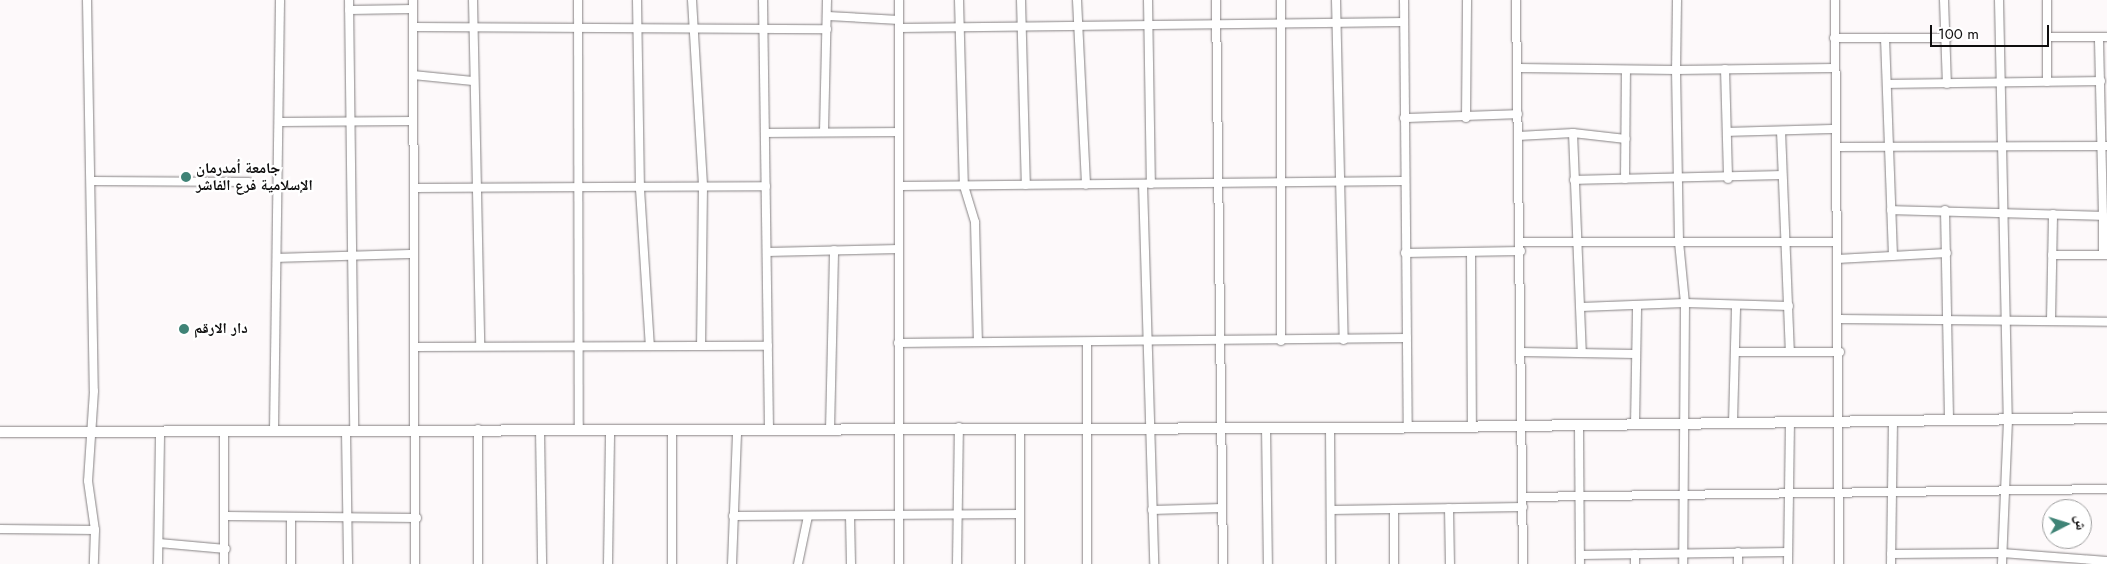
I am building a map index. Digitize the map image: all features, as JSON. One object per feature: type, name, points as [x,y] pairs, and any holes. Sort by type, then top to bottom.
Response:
[{"type":"street","points":[[87,0],[92,181],[94,432],[88,481],[96,530],[94,564]]},
{"type":"street","points":[[274,431],[281,122],[280,0]]},
{"type":"street","points":[[348,564],[353,256],[349,0]]},
{"type":"street","points":[[413,0],[414,431],[417,518],[415,564]]},
{"type":"street","points":[[473,0],[473,81],[480,345]]},
{"type":"street","points":[[578,0],[580,188],[579,430]]},
{"type":"street","points":[[638,0],[640,189],[650,346]]},
{"type":"street","points":[[692,0],[692,26],[703,186],[701,346]]},
{"type":"street","points":[[763,0],[769,430]]},
{"type":"street","points":[[824,132],[828,29],[827,0]]},
{"type":"street","points":[[899,0],[899,564]]},
{"type":"street","points":[[958,0],[964,186],[975,222],[978,342]]},
{"type":"street","points":[[1020,0],[1026,185]]},
{"type":"street","points":[[1077,0],[1086,185]]},
{"type":"street","points":[[1148,0],[1150,24],[1147,343],[1154,564]]},
{"type":"street","points":[[1216,0],[1220,184],[1223,564]]},
{"type":"street","points":[[1281,0],[1279,23],[1278,182],[1282,341]]},
{"type":"street","points":[[1336,0],[1334,22],[1337,182],[1344,340]]},
{"type":"street","points":[[1404,0],[1404,181],[1408,428]]},
{"type":"street","points":[[1466,118],[1468,0]]},
{"type":"street","points":[[1516,0],[1521,242],[1523,564]]},
{"type":"street","points":[[1677,0],[1677,180],[1679,242],[1685,303],[1683,564]]},
{"type":"street","points":[[1835,0],[1836,259],[1840,352],[1838,421],[1839,564]]},
{"type":"street","points":[[1944,0],[1947,38],[1947,84]]},
{"type":"street","points":[[1999,0],[2008,420],[2002,564]]},
{"type":"street","points":[[2047,0],[2047,82]]},
{"type":"street","points":[[349,10],[413,9]]},
{"type":"street","points":[[828,16],[899,24],[959,25],[1404,22]]},
{"type":"street","points":[[413,27],[474,28],[579,25],[828,29]]},
{"type":"street","points":[[2047,37],[2103,37],[2101,81],[2104,146],[2103,216],[2105,255],[2052,255]]},
{"type":"street","points":[[1834,38],[1947,38]]},
{"type":"street","points":[[1885,38],[1893,256]]},
{"type":"street","points":[[1518,68],[1626,71],[1834,68]]},
{"type":"street","points":[[1725,69],[1728,179]]},
{"type":"street","points":[[1625,179],[1626,71]]},
{"type":"street","points":[[413,74],[473,81]]},
{"type":"street","points":[[1887,84],[2001,84],[2101,81]]},
{"type":"street","points":[[1404,118],[1466,118],[1518,114]]},
{"type":"street","points":[[281,122],[413,121]]},
{"type":"street","points":[[1728,132],[1836,129]]},
{"type":"street","points":[[1781,131],[1779,175],[1788,242],[1790,352]]},
{"type":"street","points":[[765,133],[898,132]]},
{"type":"street","points":[[1518,136],[1573,133],[1626,139]]},
{"type":"street","points":[[1573,133],[1582,353]]},
{"type":"street","points":[[1836,147],[2002,149],[2104,146]]},
{"type":"street","points":[[1574,180],[1728,179],[1779,175]]},
{"type":"street","points":[[92,181],[249,182]]},
{"type":"street","points":[[900,186],[1404,181]]},
{"type":"street","points":[[414,188],[640,189],[766,186]]},
{"type":"street","points":[[1891,210],[2004,211],[2103,216]]},
{"type":"street","points":[[1945,210],[1949,319],[1949,420]]},
{"type":"street","points":[[2051,320],[2053,214]]},
{"type":"street","points":[[1521,242],[1836,242]]},
{"type":"street","points":[[767,252],[899,249]]},
{"type":"street","points":[[830,430],[834,250]]},
{"type":"street","points":[[1471,252],[1472,426]]},
{"type":"street","points":[[1405,253],[1521,252]]},
{"type":"street","points":[[1836,259],[1947,253]]},
{"type":"street","points":[[278,258],[414,254]]},
{"type":"street","points":[[1581,307],[1685,303],[1790,306]]},
{"type":"street","points":[[1635,425],[1637,305]]},
{"type":"street","points":[[1733,424],[1736,305]]},
{"type":"street","points":[[1839,320],[2006,318],[2107,322]]},
{"type":"street","points":[[898,343],[1220,343],[1407,338]]},
{"type":"street","points":[[1087,342],[1087,564]]},
{"type":"street","points":[[414,347],[480,345],[768,346]]},
{"type":"street","points":[[1521,352],[1635,354]]},
{"type":"street","points":[[1735,352],[1840,352]]},
{"type":"street","points":[[0,432],[350,432],[478,429],[610,431],[899,430],[959,426],[1150,430],[1266,427],[1408,428],[2107,418]]},
{"type":"street","points":[[1891,564],[1893,421]]},
{"type":"street","points":[[1788,564],[1790,423]]},
{"type":"street","points":[[957,564],[959,426]]},
{"type":"street","points":[[1579,426],[1580,560],[1635,554],[1683,552],[1788,552]]},
{"type":"street","points":[[1266,427],[1268,564]]},
{"type":"street","points":[[1020,428],[1020,564]]},
{"type":"street","points":[[1330,428],[1331,564]]},
{"type":"street","points":[[478,429],[478,564]]},
{"type":"street","points":[[540,430],[542,564]]},
{"type":"street","points":[[672,430],[672,564]]},
{"type":"street","points":[[732,564],[737,430]]},
{"type":"street","points":[[608,564],[610,431]]},
{"type":"street","points":[[158,564],[160,432]]},
{"type":"street","points":[[224,432],[226,516],[224,564]]},
{"type":"street","points":[[1522,497],[1838,490],[2004,491],[2107,489]]},
{"type":"street","points":[[1331,510],[1522,507]]},
{"type":"street","points":[[1152,510],[1222,508]]},
{"type":"street","points":[[1450,508],[1450,564]]},
{"type":"street","points":[[1394,509],[1394,564]]},
{"type":"street","points":[[733,516],[957,516],[1020,514]]},
{"type":"street","points":[[226,516],[417,518]]},
{"type":"street","points":[[290,564],[291,516]]},
{"type":"street","points":[[798,564],[808,516]]},
{"type":"street","points":[[850,516],[851,564]]},
{"type":"street","points":[[0,529],[96,530]]},
{"type":"street","points":[[158,543],[226,549]]},
{"type":"street","points":[[1738,552],[1738,564]]},
{"type":"street","points":[[1891,554],[2002,553],[2055,560],[2107,561]]},
{"type":"street","points":[[1635,554],[1635,564]]},
{"type":"street","points":[[1947,554],[1948,564]]},
{"type":"place","name":"جامعة أمدرمان الإسلامية فرع الفاشر","points":[[186,177]]},
{"type":"place","name":"دار الارقم","points":[[184,329]]}]
